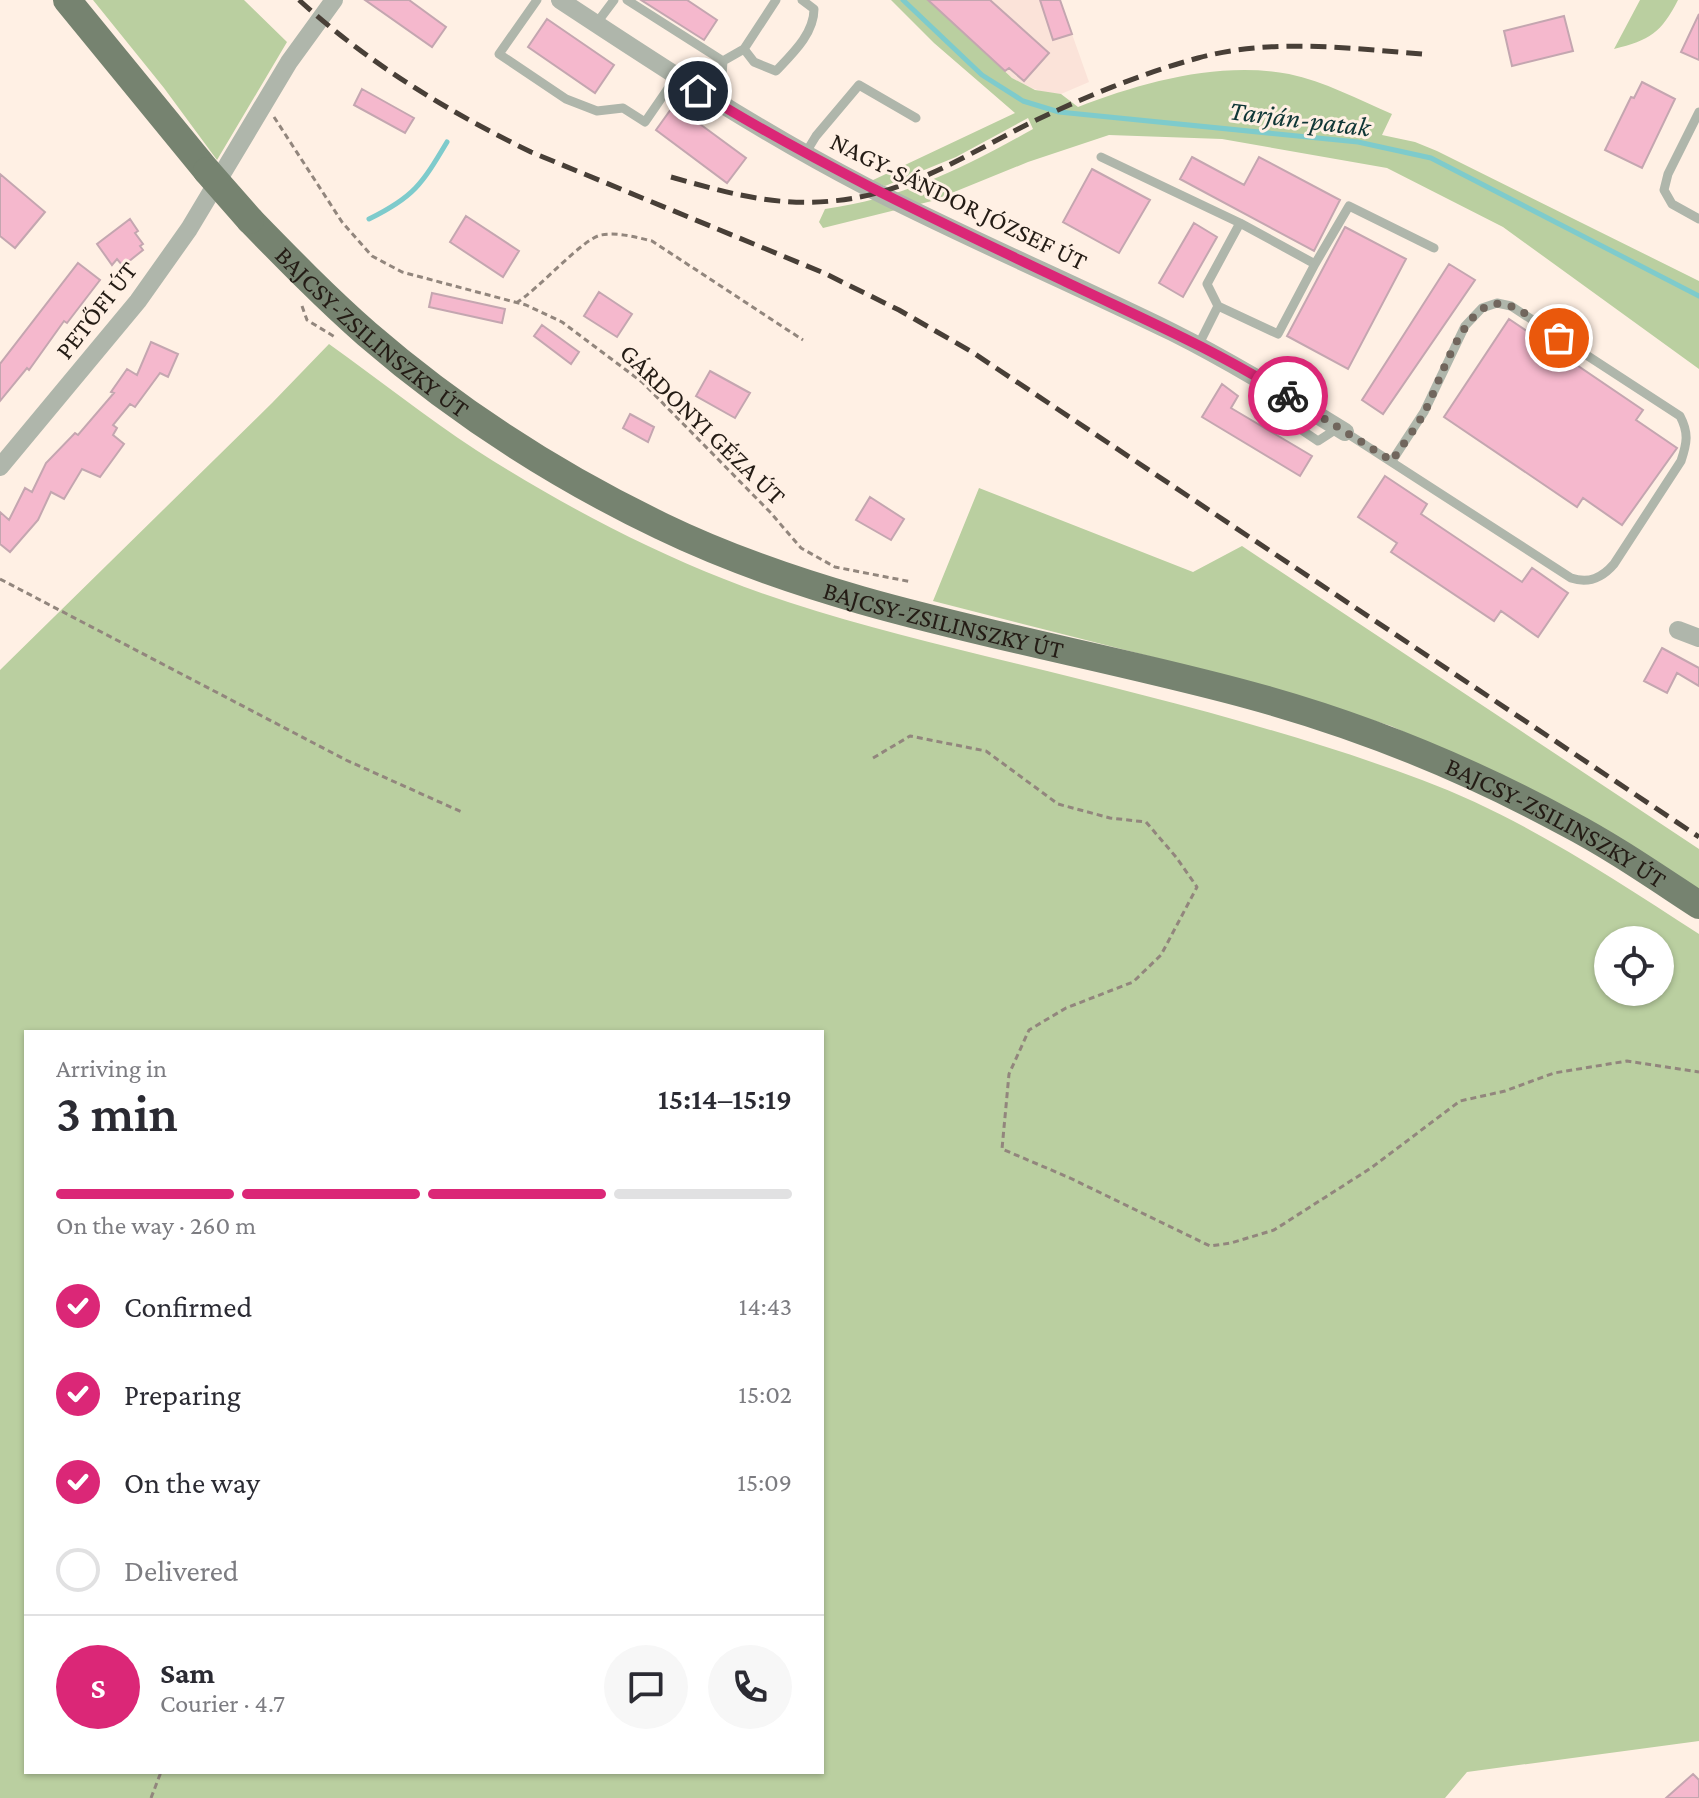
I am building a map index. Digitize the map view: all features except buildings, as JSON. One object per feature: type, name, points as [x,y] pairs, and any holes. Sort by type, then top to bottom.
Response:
[{"type":"main road","points":[[67,0],[214,173]]},
{"type":"main road","name":"BAJCSY-ZSILINSZKY ÚT","points":[[214,173],[250,220],[366,333],[446,397],[532,456],[663,527],[754,564],[847,595],[1253,696],[1388,740],[1451,766],[1569,823],[1699,905]]},
{"type":"street","name":"PETŐFI ÚT","points":[[0,467],[138,301],[214,173],[334,0]]},
{"type":"street","name":"NAGY-SÁNDOR JÓZSEF ÚT","points":[[560,0],[676,77],[805,154],[879,193],[1198,346],[1256,377],[1342,430]]},
{"type":"street","points":[[1678,630],[1699,638]]},
{"type":"lane","points":[[537,0],[499,54],[566,99],[597,111],[623,108],[645,122],[676,77]]},
{"type":"lane","points":[[596,24],[614,0]]},
{"type":"lane","points":[[627,0],[723,61]]},
{"type":"lane","points":[[723,61],[744,49],[776,0]]},
{"type":"lane","points":[[744,49],[754,62],[776,71],[797,49],[814,20],[814,9],[802,0]]},
{"type":"lane","points":[[720,104],[723,61]]},
{"type":"lane","points":[[805,154],[816,136],[859,85],[916,118]]},
{"type":"lane","points":[[1699,112],[1668,174],[1664,190],[1672,204],[1699,219]]},
{"type":"lane","points":[[1101,157],[1240,223],[1315,264]]},
{"type":"lane","points":[[1240,223],[1207,284],[1218,306],[1278,334],[1349,206],[1434,248]]},
{"type":"lane","points":[[1342,430],[1571,578],[1581,581],[1603,577],[1614,564],[1681,461],[1687,446],[1688,430],[1680,416],[1511,306],[1497,303],[1482,308],[1465,326],[1424,412],[1392,461]]},
{"type":"lane","points":[[1198,346],[1218,306]]},
{"type":"path","name":"GÁRDONYI GÉZA ÚT","points":[[263,106],[279,122],[342,222],[372,256],[402,272],[516,303],[562,322],[642,382],[813,557],[835,567],[912,582]]},
{"type":"path","points":[[516,303],[588,241],[600,235],[631,235],[652,241],[803,340]]},
{"type":"path","points":[[0,579],[346,760],[464,813]]},
{"type":"path","points":[[873,758],[910,736],[986,751],[1058,804],[1110,818],[1146,822],[1197,887],[1161,955],[1133,982],[1066,1008],[1029,1030],[1009,1074],[1002,1149],[1070,1178],[1210,1246],[1274,1230],[1371,1168],[1460,1101],[1505,1091],[1554,1073],[1627,1061],[1699,1072]]},
{"type":"path","points":[[151,1798],[160,1774]]},
{"type":"shaded area","points":[[928,0],[1060,0],[1089,82],[1061,94],[1046,93],[1023,85]]},
{"type":"green space","points":[[93,0],[244,0],[287,42],[217,160],[164,88]]},
{"type":"green space","points":[[891,0],[928,0],[1012,78],[1035,90],[1061,94],[1078,107],[1155,82],[1236,70],[1289,74],[1315,81],[1392,114],[1382,135],[1415,142],[1437,151],[1699,281],[1699,369],[1503,227],[1387,168],[1222,139],[1109,135],[1028,162],[932,201],[823,228],[819,222],[825,209],[881,197],[933,180],[1033,129],[1028,118],[956,157],[885,186],[871,181],[1015,113],[934,43]]},
{"type":"green space","points":[[1640,0],[1678,0],[1653,34],[1614,49]]},
{"type":"green space","points":[[329,344],[505,468],[566,504],[692,566],[821,613],[1205,712],[1314,743],[1422,780],[1530,830],[1699,934],[1699,1741],[1467,1772],[1445,1798],[0,1798],[0,670]]},
{"type":"green space","points":[[979,488],[1193,572],[1242,546],[1699,849],[1699,890],[1514,782],[1391,726],[1255,683],[933,601]]},
{"type":"waterway","name":"Tarján-patak","points":[[903,0],[982,75],[1023,101],[1059,112],[1358,142],[1431,158],[1699,296]]},
{"type":"waterway","points":[[369,219],[397,204],[416,188],[447,142]]},
{"type":"railway","points":[[299,0],[353,45],[409,84],[500,136],[531,152],[824,273],[899,310],[972,352],[1699,837]]},
{"type":"railway","points":[[671,177],[770,200],[811,202],[859,197],[933,172],[1090,96],[1198,58],[1282,46],[1422,54]]},
{"type":"way so far","points":[[1288,396],[1392,461],[1424,412],[1465,326],[1482,308],[1497,303],[1511,306],[1559,338]]},
{"type":"route","points":[[698,91],[812,158],[879,193],[1174,333],[1288,396]]}]
